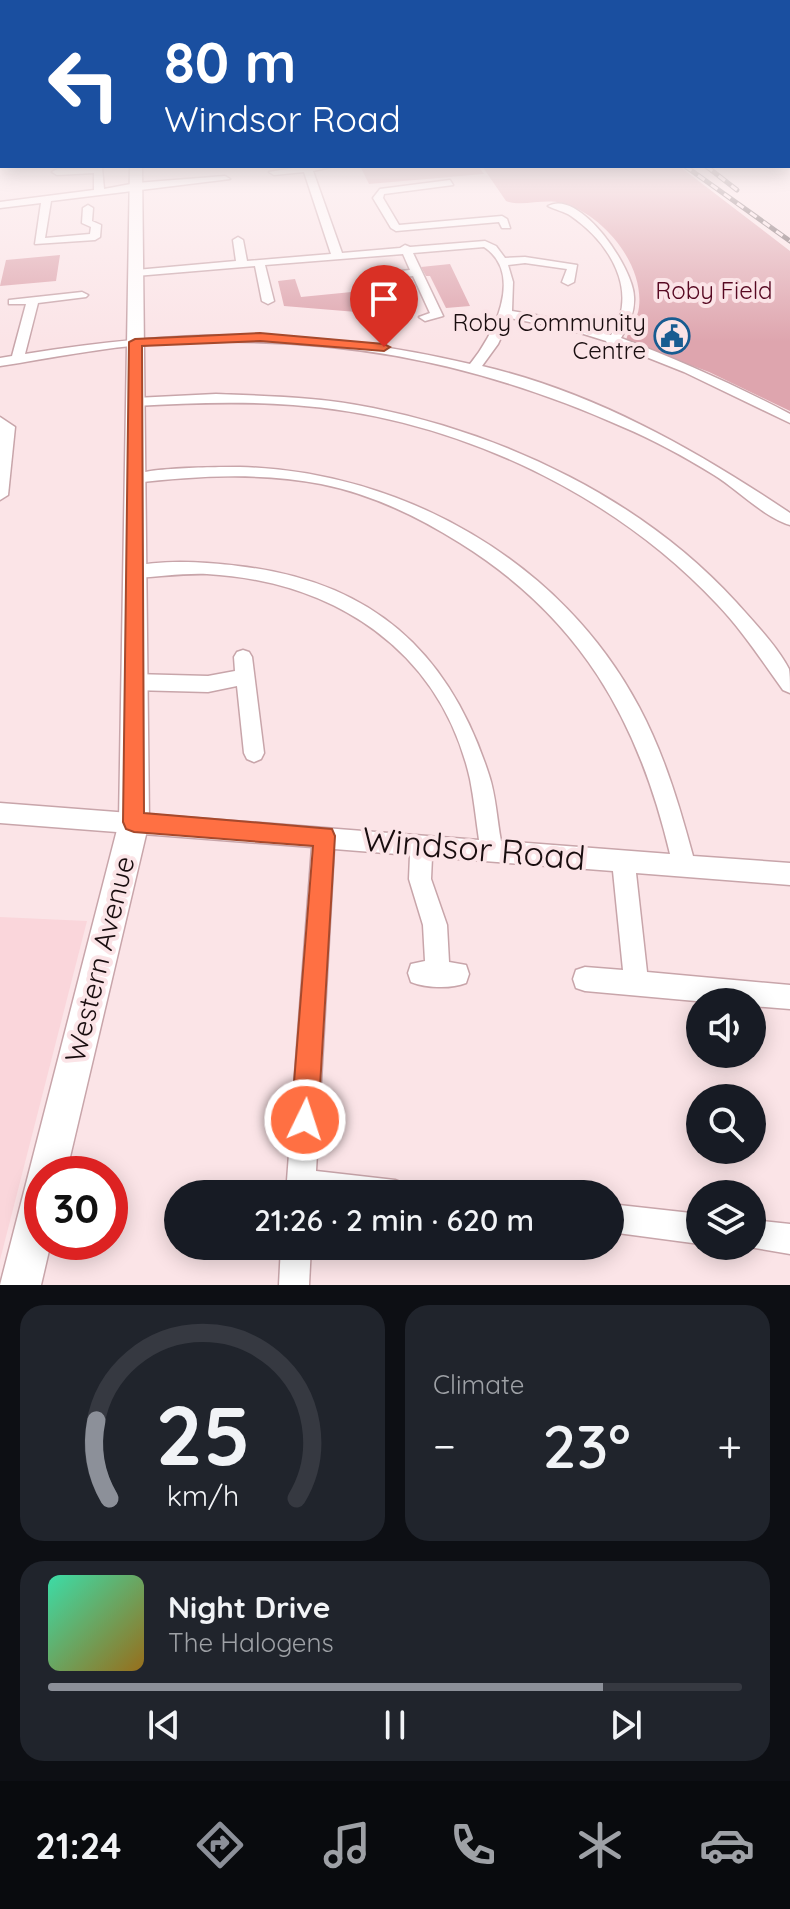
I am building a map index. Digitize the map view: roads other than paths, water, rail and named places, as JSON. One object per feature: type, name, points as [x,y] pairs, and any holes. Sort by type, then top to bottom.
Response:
[{"type":"street","points":[[43,222],[39,242],[95,237],[96,225],[87,222]]},
{"type":"street","name":"Western Avenue","points":[[50,1156],[134,822],[136,222]]},
{"type":"street","points":[[324,222],[337,255]]},
{"type":"street","points":[[392,222],[396,228],[470,222]]},
{"type":"street","points":[[504,222],[506,226]]},
{"type":"street","points":[[584,222],[623,268],[629,289],[628,311],[612,342]]},
{"type":"street","points":[[427,226],[438,246]]},
{"type":"street","points":[[238,240],[242,264]]},
{"type":"street","points":[[136,273],[482,243],[493,248],[502,262],[509,291],[506,314],[493,344],[475,366]]},
{"type":"street","points":[[405,248],[437,316],[425,317]]},
{"type":"street","points":[[502,262],[525,260],[573,267],[568,282]]},
{"type":"street","points":[[259,262],[268,301]]},
{"type":"street","points":[[378,289],[371,275],[417,272]]},
{"type":"street","points":[[13,302],[82,295]]},
{"type":"street","points":[[18,359],[33,300]]},
{"type":"street","points":[[506,314],[612,342],[698,374],[790,419]]},
{"type":"street","points":[[0,362],[135,342],[237,337],[308,339],[384,347],[475,366],[579,400],[639,427],[706,463],[790,520]]},
{"type":"street","points":[[135,402],[180,397],[316,401],[440,426],[504,449],[555,472],[608,504],[659,544],[715,591],[790,685]]},
{"type":"street","points":[[0,421],[8,427],[1,487]]},
{"type":"street","points":[[134,478],[240,471],[320,479],[410,508],[498,559],[560,610],[590,644],[620,689],[663,782],[684,865]]},
{"type":"street","points":[[134,572],[208,567],[272,576],[350,604],[388,628],[439,683],[465,729],[486,797],[491,850]]},
{"type":"street","points":[[243,657],[254,753]]},
{"type":"street","points":[[133,682],[208,684],[245,677]]},
{"type":"street","name":"Windsor Road","points":[[0,813],[790,874]]},
{"type":"street","points":[[301,1180],[324,836]]},
{"type":"street","points":[[421,845],[419,870],[435,925],[438,973]]},
{"type":"street","name":"Windsor Road","points":[[623,860],[636,983]]},
{"type":"street","points":[[585,979],[790,997]]},
{"type":"street","points":[[624,1220],[686,1227]]},
{"type":"street","points":[[766,1236],[790,1239]]},
{"type":"street","points":[[19,1285],[25,1260]]},
{"type":"street","points":[[294,1285],[295,1260]]},
{"type":"railway","points":[[763,222],[790,241]]},
{"type":"place","name":"Roby Community Centre","points":[[672,336]]},
{"type":"park label","name":"Roby Field","points":[[714,290]]}]
